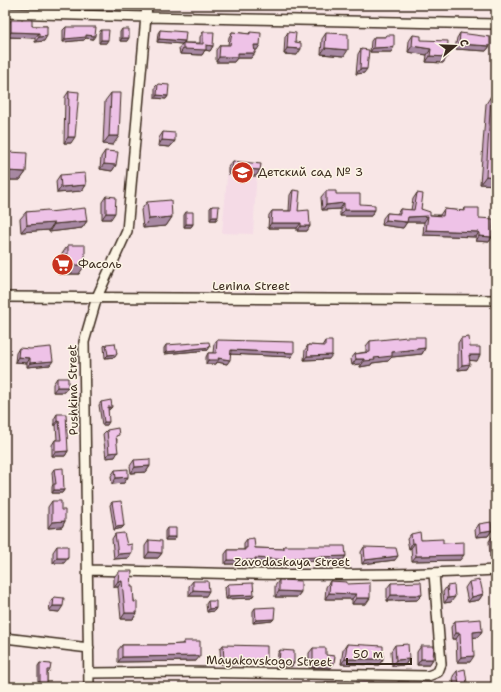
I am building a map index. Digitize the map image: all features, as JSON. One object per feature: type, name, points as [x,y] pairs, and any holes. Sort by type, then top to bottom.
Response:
[{"type":"street","name":"Pushkina Street","points":[[89,687],[89,570],[84,342],[97,297],[127,231],[147,5]]},
{"type":"street","points":[[5,13],[146,18],[496,24]]},
{"type":"street","name":"Lenina Street","points":[[5,297],[496,300]]},
{"type":"street","name":"Zavodaskaya Street","points":[[89,570],[263,575],[434,573],[496,570]]},
{"type":"street","name":"Mayakovskogo Street","points":[[90,673],[184,672],[428,676],[438,672],[441,664],[434,573]]},
{"type":"street","points":[[5,638],[89,648]]},
{"type":"shaded area","points":[[228,166],[257,168],[253,234],[222,233]]},
{"type":"building","points":[[11,20],[32,20],[32,26],[47,26],[47,36],[39,37],[39,33],[11,32]]},
{"type":"building","points":[[66,27],[96,27],[95,36],[86,35],[86,37],[65,39]]},
{"type":"building","points":[[122,29],[129,29],[129,38],[122,38]]},
{"type":"building","points":[[101,30],[109,30],[108,40],[101,40]]},
{"type":"building","points":[[160,30],[186,32],[185,41],[159,39]]},
{"type":"building","points":[[203,32],[214,32],[213,46],[206,45],[206,50],[183,49],[183,43],[203,44]]},
{"type":"building","points":[[232,32],[250,34],[250,32],[261,33],[260,45],[254,45],[255,53],[238,53],[238,57],[219,57],[220,45],[230,45]]},
{"type":"building","points":[[288,32],[296,33],[295,42],[301,43],[301,49],[287,48]]},
{"type":"building","points":[[326,33],[348,34],[348,50],[325,48]]},
{"type":"building","points":[[460,33],[490,37],[490,46],[459,44]]},
{"type":"building","points":[[386,35],[394,35],[394,47],[373,48],[374,37],[386,37]]},
{"type":"building","points":[[413,35],[421,36],[421,40],[448,41],[447,57],[430,56],[431,49],[412,46]]},
{"type":"building","points":[[361,49],[369,50],[367,69],[360,69]]},
{"type":"building","points":[[158,84],[169,85],[168,96],[157,95]]},
{"type":"building","points":[[69,91],[79,92],[75,137],[68,137]]},
{"type":"building","points":[[111,93],[121,93],[119,136],[109,136]]},
{"type":"building","points":[[491,96],[496,96],[496,177],[486,176]]},
{"type":"building","points":[[163,132],[175,133],[175,141],[162,140]]},
{"type":"building","points":[[105,151],[118,152],[116,165],[104,164]]},
{"type":"building","points":[[8,152],[27,153],[26,172],[7,171]]},
{"type":"building","points":[[233,161],[261,164],[260,170],[232,168]]},
{"type":"building","points":[[85,173],[86,185],[61,187],[60,175]]},
{"type":"building","points":[[293,190],[300,191],[298,211],[309,210],[310,226],[301,226],[301,223],[271,223],[272,211],[291,211]]},
{"type":"building","points":[[326,191],[336,191],[336,194],[360,194],[360,204],[375,205],[375,210],[344,210],[344,203],[326,205]]},
{"type":"building","points":[[417,193],[423,194],[421,209],[430,212],[430,215],[443,216],[444,209],[465,211],[465,208],[479,208],[479,218],[493,219],[492,237],[479,236],[479,232],[426,230],[428,216],[408,217],[407,222],[386,220],[387,213],[400,214],[400,209],[414,210]]},
{"type":"building","points":[[106,196],[116,197],[115,213],[106,213]]},
{"type":"building","points":[[171,200],[172,217],[149,219],[147,202]]},
{"type":"building","points":[[212,206],[219,206],[218,217],[212,217]]},
{"type":"building","points":[[85,208],[87,221],[27,225],[26,212],[48,210],[49,212]]},
{"type":"building","points":[[186,212],[193,212],[193,224],[186,224]]},
{"type":"building","points":[[68,245],[85,245],[85,265],[64,265],[65,254],[68,254]]},
{"type":"building","points":[[407,337],[425,337],[425,348],[392,352],[392,356],[374,358],[375,360],[364,361],[364,359],[356,359],[355,354],[370,352],[370,341]]},
{"type":"building","points":[[469,337],[470,347],[480,347],[480,355],[469,355],[470,364],[462,365],[461,338]]},
{"type":"building","points":[[217,340],[294,342],[294,353],[231,350],[230,360],[218,358],[219,360],[208,360],[208,353],[216,353]]},
{"type":"building","points":[[325,341],[332,341],[332,355],[307,356],[308,345],[325,346]]},
{"type":"building","points":[[209,342],[210,347],[166,352],[166,345]]},
{"type":"building","points":[[115,343],[117,354],[108,355],[106,344]]},
{"type":"building","points":[[51,347],[53,361],[30,363],[30,358],[18,357],[19,348],[30,349]]},
{"type":"building","points":[[57,378],[68,378],[68,387],[57,387]]},
{"type":"building","points":[[111,400],[112,407],[108,407],[109,422],[104,422],[101,402]]},
{"type":"building","points":[[57,414],[66,414],[68,451],[55,452],[55,440],[61,440]]},
{"type":"building","points":[[118,428],[119,435],[116,436],[118,452],[109,453],[107,430]]},
{"type":"building","points":[[150,459],[150,466],[135,467],[134,460]]},
{"type":"building","points":[[63,468],[64,490],[54,490],[54,484],[56,484],[54,469]]},
{"type":"building","points":[[128,469],[128,477],[116,478],[115,470]]},
{"type":"building","points":[[52,501],[61,501],[61,510],[65,510],[65,521],[52,522]]},
{"type":"building","points":[[121,501],[124,526],[116,527],[112,502]]},
{"type":"building","points":[[491,522],[492,530],[480,532],[479,524]]},
{"type":"building","points":[[167,528],[176,528],[176,537],[167,537]]},
{"type":"building","points":[[420,532],[421,540],[443,539],[443,543],[464,542],[464,555],[416,556],[415,543],[412,543],[411,534]]},
{"type":"building","points":[[124,533],[127,545],[132,544],[132,553],[118,554],[115,534]]},
{"type":"building","points":[[496,535],[496,551],[494,551],[493,536]]},
{"type":"building","points":[[254,538],[255,548],[284,549],[284,546],[345,546],[346,556],[293,558],[293,560],[255,558],[255,560],[228,560],[228,550],[245,550],[245,548],[247,548],[247,539]]},
{"type":"building","points":[[149,540],[162,541],[162,553],[149,552]]},
{"type":"building","points":[[57,546],[68,546],[68,558],[57,558]]},
{"type":"building","points":[[364,547],[396,548],[398,556],[365,560]]},
{"type":"building","points":[[119,571],[132,571],[131,587],[133,587],[134,602],[137,602],[137,613],[125,613],[122,581],[118,581]]},
{"type":"building","points":[[279,580],[301,581],[301,592],[279,591]]},
{"type":"building","points":[[480,580],[483,594],[472,597],[469,582]]},
{"type":"building","points":[[193,581],[208,581],[209,591],[193,590]]},
{"type":"building","points":[[330,581],[347,582],[347,584],[370,583],[370,598],[356,598],[356,594],[329,593]]},
{"type":"building","points":[[421,582],[422,595],[391,595],[391,583]]},
{"type":"building","points":[[253,583],[254,595],[228,596],[228,584]]},
{"type":"building","points":[[454,585],[455,597],[448,598],[447,586]]},
{"type":"building","points":[[54,597],[64,598],[63,606],[53,606]]},
{"type":"building","points":[[208,601],[216,601],[216,608],[209,609]]},
{"type":"building","points":[[275,607],[274,619],[256,620],[255,608]]},
{"type":"building","points":[[481,619],[482,631],[473,632],[474,656],[461,657],[460,633],[456,633],[455,621]]},
{"type":"building","points":[[184,641],[200,641],[200,656],[122,657],[122,645],[184,644]]},
{"type":"building","points":[[347,644],[383,646],[383,659],[345,659]]},
{"type":"building","points":[[408,644],[409,659],[396,660],[395,645]]},
{"type":"building","points":[[223,645],[267,646],[267,660],[224,660]]},
{"type":"building","points":[[421,646],[434,646],[433,659],[421,659]]},
{"type":"building","points":[[313,648],[326,648],[326,655],[335,656],[334,663],[313,662]]},
{"type":"building","points":[[280,650],[294,651],[294,663],[279,663]]},
{"type":"building","points":[[40,663],[51,664],[50,670],[47,670],[47,684],[40,684]]},
{"type":"building","points":[[465,669],[467,683],[459,684],[457,671]]},
{"type":"building","points":[[325,682],[374,682],[373,687],[325,687]]},
{"type":"building","points":[[398,682],[409,682],[409,687],[398,687]]},
{"type":"building","points":[[431,683],[431,687],[418,687],[418,685]]},
{"type":"place","name":"Детский сад № 3","points":[[242,172]]},
{"type":"place","name":"Фасоль","points":[[63,264]]}]
